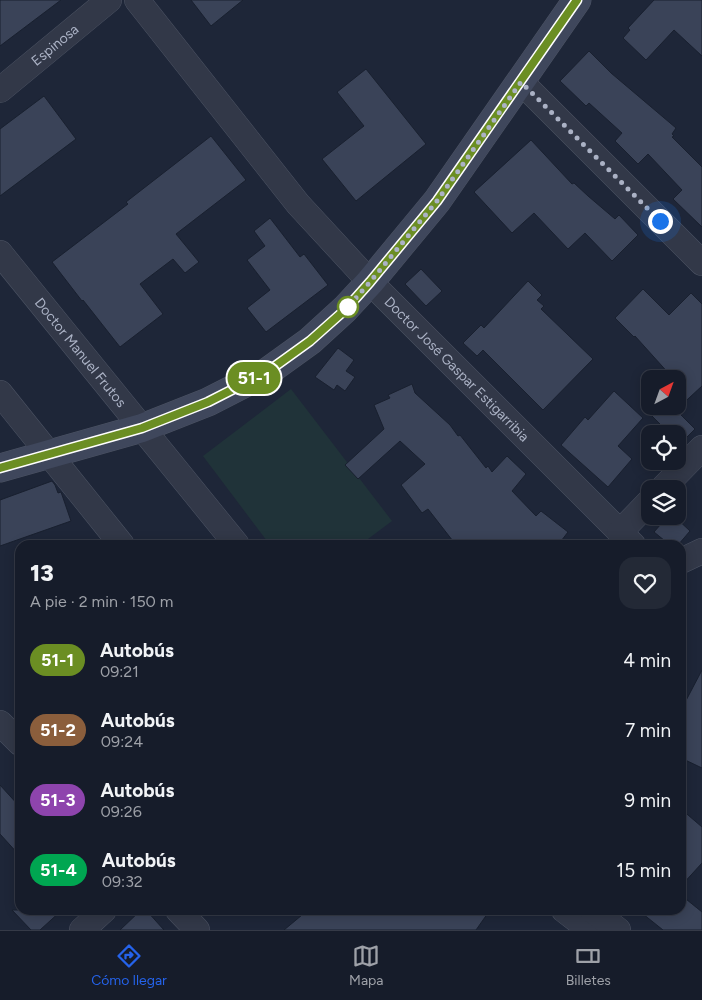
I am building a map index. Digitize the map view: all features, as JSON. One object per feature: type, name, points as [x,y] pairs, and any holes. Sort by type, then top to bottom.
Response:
[{"type":"street","name":"Espinosa","points":[[0,90],[109,0]]},
{"type":"street","name":"Doctor José Gaspar Estigarribia","points":[[137,0],[298,204],[370,282],[626,538]]},
{"type":"street","points":[[0,468],[142,428],[208,402],[267,372],[310,341],[346,309],[437,201],[577,0]]},
{"type":"street","points":[[521,82],[702,263]]},
{"type":"street","name":"Doctor Manuel Frutos","points":[[0,253],[233,540]]},
{"type":"street","points":[[0,393],[118,540]]},
{"type":"street","points":[[671,480],[702,448]]},
{"type":"street","points":[[626,538],[641,515]]},
{"type":"street","points":[[686,559],[702,551]]},
{"type":"street","points":[[0,722],[15,738]]},
{"type":"street","points":[[82,930],[98,915]]},
{"type":"street","points":[[183,915],[197,930]]},
{"type":"street","points":[[570,915],[590,930]]},
{"type":"street","points":[[598,915],[618,930]]},
{"type":"shaded area","points":[[291,389],[392,521],[367,540],[266,540],[203,456]]},
{"type":"building","points":[[0,0],[61,0],[0,46]]},
{"type":"building","points":[[191,0],[243,0],[211,26]]},
{"type":"building","points":[[654,0],[702,0],[702,56],[674,30],[646,60],[623,38],[630,30],[628,28]]},
{"type":"building","points":[[589,51],[611,73],[676,128],[672,137],[702,167],[702,227],[673,199],[682,190],[648,154],[638,164],[615,141],[622,133],[589,103],[586,106],[560,81]]},
{"type":"building","points":[[366,69],[426,144],[356,201],[322,159],[364,126],[337,92]]},
{"type":"building","points":[[44,96],[76,139],[0,196],[0,129]]},
{"type":"building","points":[[211,136],[246,180],[176,234],[199,262],[185,273],[173,259],[140,284],[163,314],[120,347],[52,262],[128,204],[126,202]]},
{"type":"building","points":[[531,140],[572,184],[574,183],[615,219],[619,215],[638,235],[612,261],[585,233],[568,249],[534,213],[512,233],[474,192]]},
{"type":"building","points":[[270,218],[300,257],[304,254],[328,285],[266,332],[247,308],[270,290],[247,260],[265,246],[254,231]]},
{"type":"building","points":[[421,269],[442,291],[426,306],[405,284]]},
{"type":"building","points":[[528,281],[542,295],[537,300],[544,306],[541,309],[593,359],[543,410],[483,350],[477,356],[463,343],[481,325],[484,328]]},
{"type":"building","points":[[643,289],[669,315],[691,293],[702,304],[702,386],[686,401],[686,370],[666,370],[635,336],[615,318]]},
{"type":"building","points":[[338,348],[354,360],[346,371],[355,377],[345,391],[337,385],[334,390],[315,377]]},
{"type":"building","points":[[412,384],[415,393],[450,425],[458,436],[460,435],[486,468],[488,466],[492,472],[507,456],[526,474],[512,491],[536,516],[541,511],[568,532],[562,540],[452,540],[428,509],[422,513],[401,485],[425,464],[400,441],[358,479],[345,465],[384,429],[374,405],[390,398],[388,395]]},
{"type":"building","points":[[614,391],[643,418],[618,446],[632,459],[608,487],[561,445],[585,417],[588,420]]},
{"type":"building","points":[[651,415],[681,415],[695,429],[686,438],[686,425],[661,425]]},
{"type":"building","points":[[52,481],[58,493],[61,492],[71,521],[0,546],[0,500]]},
{"type":"building","points":[[660,525],[684,525],[690,531],[682,540],[664,540],[654,532]]},
{"type":"building","points":[[702,670],[702,768],[686,760],[686,700]]},
{"type":"building","points":[[0,785],[15,802],[15,850],[0,834]]},
{"type":"building","points":[[686,813],[702,827],[702,863],[686,881]]},
{"type":"building","points":[[686,899],[702,912],[702,930],[663,930],[644,915],[686,915]]},
{"type":"building","points":[[17,915],[56,915],[40,930],[31,930]]},
{"type":"building","points":[[136,915],[150,915],[164,930],[120,930]]},
{"type":"building","points":[[302,915],[486,915],[476,930],[284,930]]},
{"type":"bus line","name":"51-1","points":[[0,468],[142,428],[208,402],[267,372],[310,341],[346,309],[437,201],[577,0]]},
{"type":"route","points":[[348,307],[346,309],[437,201],[521,82],[660,221]]}]
